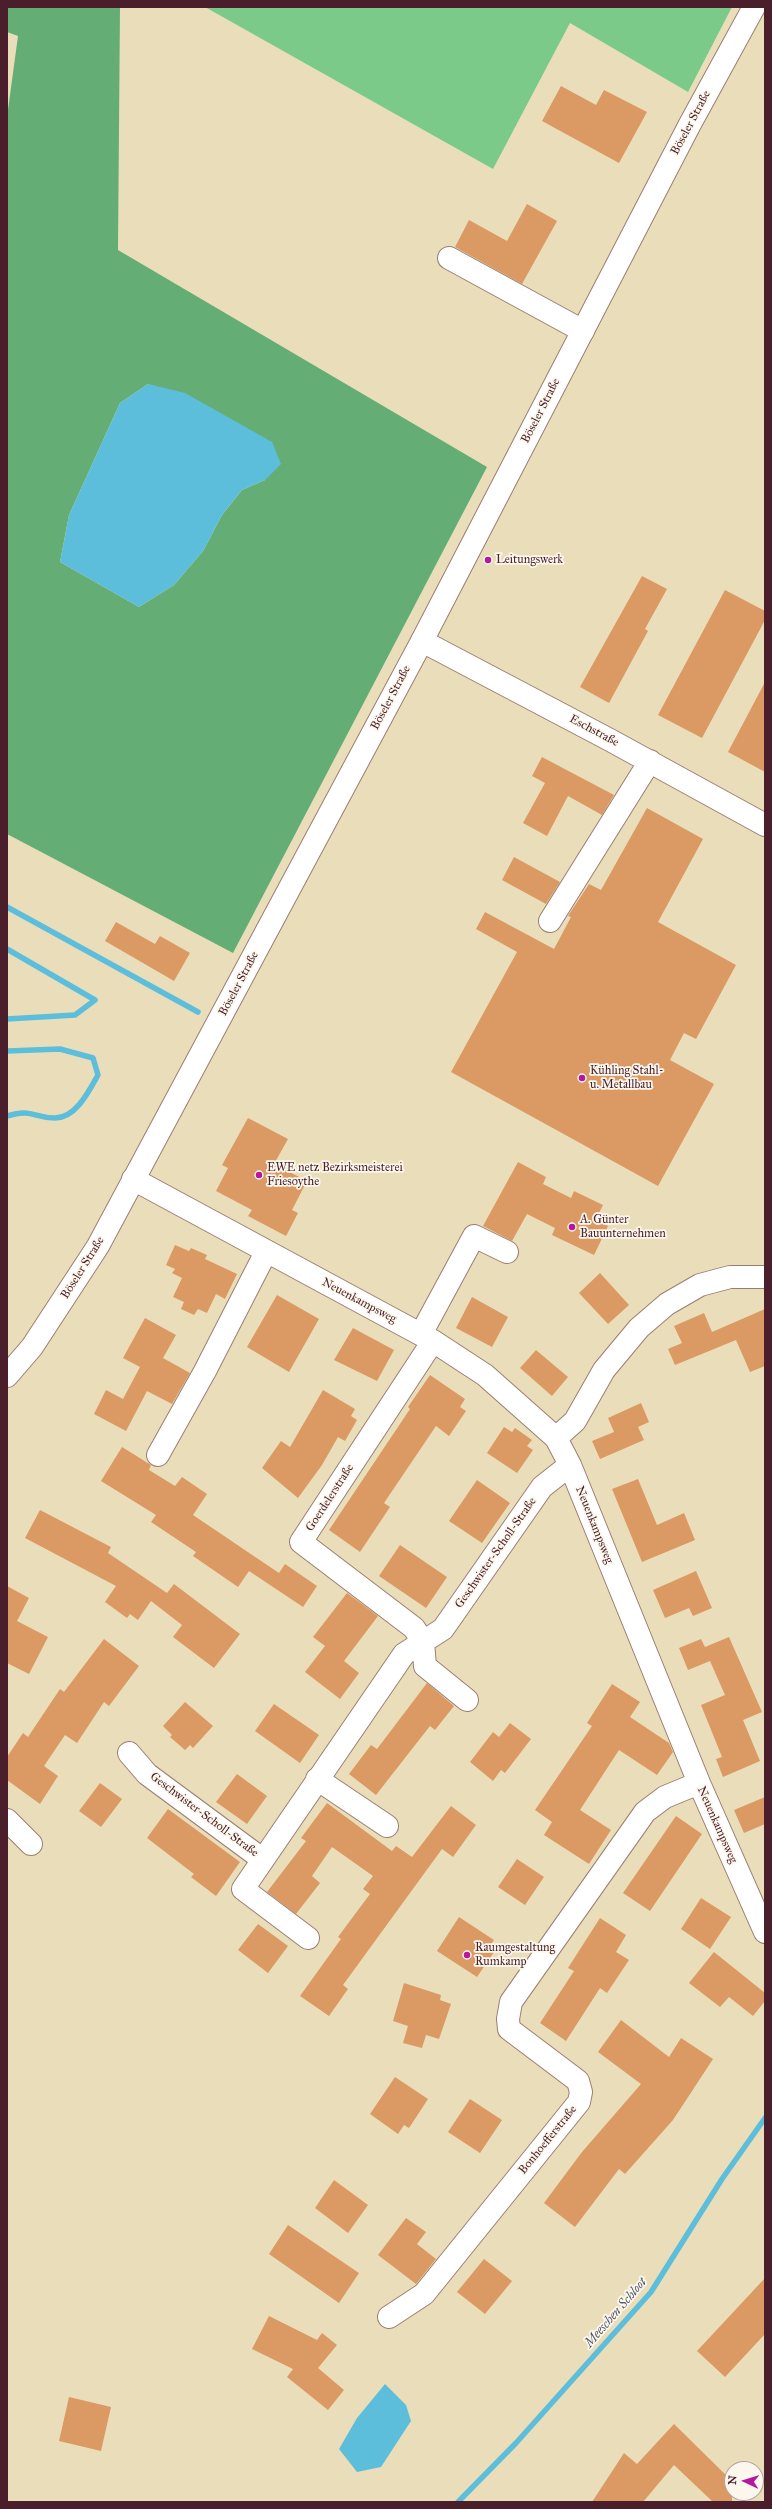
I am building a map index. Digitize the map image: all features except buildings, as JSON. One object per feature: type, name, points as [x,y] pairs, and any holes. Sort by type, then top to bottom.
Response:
[{"type":"street","name":"Böseler Straße","points":[[7,1376],[32,1346],[98,1246],[422,641],[690,124],[754,7]]},
{"type":"street","points":[[449,258],[583,331]]},
{"type":"street","name":"Eschstraße","points":[[422,641],[650,761],[765,825]]},
{"type":"street","points":[[550,921],[650,761]]},
{"type":"street","name":"Neuenkampsweg","points":[[133,1179],[266,1252],[427,1337],[485,1375],[556,1438],[570,1465],[699,1783],[765,1932]]},
{"type":"street","points":[[427,1337],[474,1236],[507,1252]]},
{"type":"street","points":[[158,1455],[205,1371],[266,1252]]},
{"type":"street","points":[[556,1438],[575,1421],[609,1364],[640,1328],[667,1304],[700,1285],[730,1277],[765,1276]]},
{"type":"street","name":"Goerdelerstraße","points":[[423,1642],[414,1628],[301,1542],[427,1337]]},
{"type":"street","name":"Geschwister-Scholl-Straße","points":[[308,1938],[243,1889],[262,1859],[404,1654],[442,1628],[542,1487],[570,1465]]},
{"type":"street","points":[[423,1642],[424,1666],[467,1700]]},
{"type":"street","name":"Geschwister-Scholl-Straße","points":[[130,1753],[147,1774],[262,1859]]},
{"type":"street","points":[[317,1779],[387,1826]]},
{"type":"street","name":"Bonhoefferstraße","points":[[389,2317],[424,2294],[579,2102],[581,2092],[578,2081],[509,2029],[508,2019],[511,2002],[645,1812],[665,1797],[699,1783]]},
{"type":"street","points":[[7,1820],[31,1844]]},
{"type":"green space","points":[[7,7],[120,7],[118,250],[487,467],[233,953],[7,834],[7,117],[18,36],[7,32]],"holes":[[[148,384],[265,480],[242,490],[222,515],[203,551],[174,585],[139,607],[60,562],[69,515],[120,403]]]},
{"type":"green space","points":[[205,7],[732,7],[688,92],[570,23],[493,169]]},
{"type":"water","points":[[148,384],[185,393],[272,442],[281,464],[265,480],[242,490],[222,515],[203,551],[174,585],[139,607],[60,562],[69,515],[120,403]]},
{"type":"water","points":[[385,2384],[406,2405],[411,2421],[381,2467],[357,2472],[339,2449],[357,2418]]},
{"type":"waterway","points":[[7,907],[198,1012]]},
{"type":"waterway","points":[[7,949],[95,1000],[75,1015],[7,1019]]},
{"type":"waterway","points":[[7,1051],[60,1049],[93,1058],[98,1075],[81,1102],[75,1109],[63,1117],[48,1118],[28,1113],[7,1116]]},
{"type":"waterway","name":"Meeschen Schloot","points":[[458,2502],[516,2443],[651,2292],[722,2179],[765,2118]]},
{"type":"place","name":"Leitungswerk","points":[[488,560]]},
{"type":"place","name":"Kühling Stahl- u. Metallbau","points":[[582,1078]]},
{"type":"place","name":"EWE netz Bezirksmeisterei Friesoythe","points":[[259,1175]]},
{"type":"place","name":"A. Günter Bauunternehmen","points":[[572,1227]]},
{"type":"place","name":"Raumgestaltung Rumkamp","points":[[467,1955]]}]
